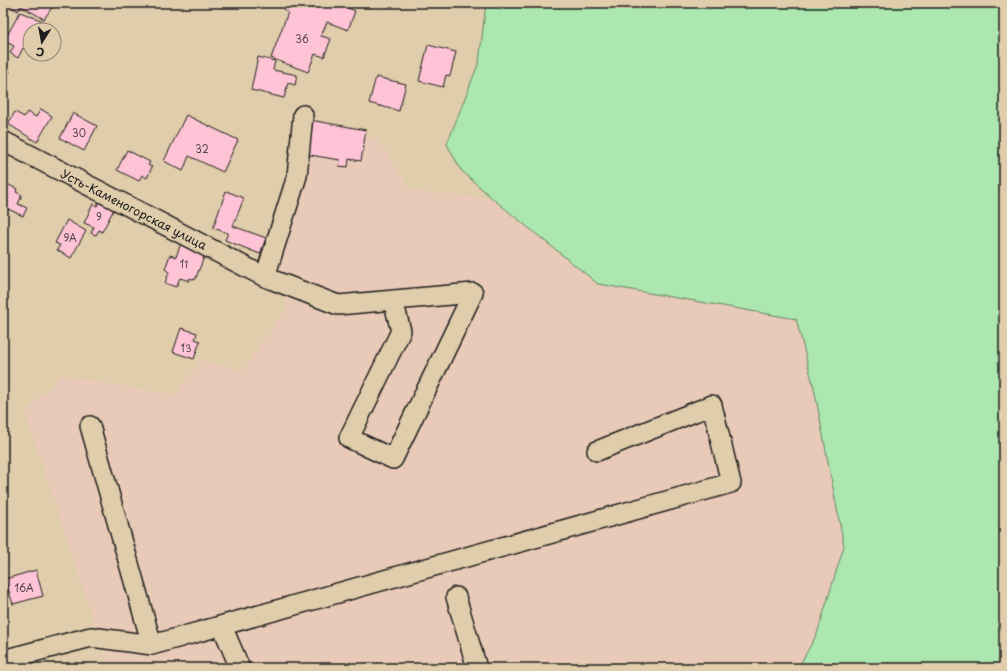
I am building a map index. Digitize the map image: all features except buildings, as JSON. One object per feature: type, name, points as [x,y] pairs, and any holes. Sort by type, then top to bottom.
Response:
[{"type":"street","points":[[265,278],[297,176],[303,115]]},
{"type":"street","name":"Усть-Каменогорская улица","points":[[3,141],[265,278],[338,305],[393,300],[473,293],[393,459],[348,438],[401,331],[393,300]]},
{"type":"street","points":[[3,660],[91,637],[152,645],[731,483],[712,405],[597,451]]},
{"type":"street","points":[[90,426],[152,645]]},
{"type":"street","points":[[456,597],[478,668]]},
{"type":"street","points":[[222,626],[240,668]]},
{"type":"shaded area","points":[[323,121],[378,140],[412,191],[493,199],[598,284],[796,318],[814,388],[844,546],[817,634],[798,668],[109,668],[25,412],[61,375],[175,395],[201,360],[242,370],[288,306],[270,267]]},
{"type":"green space","points":[[486,3],[1004,3],[1004,668],[798,668],[817,634],[844,546],[814,388],[796,319],[598,284],[493,199],[461,170],[447,144],[479,62]]}]
